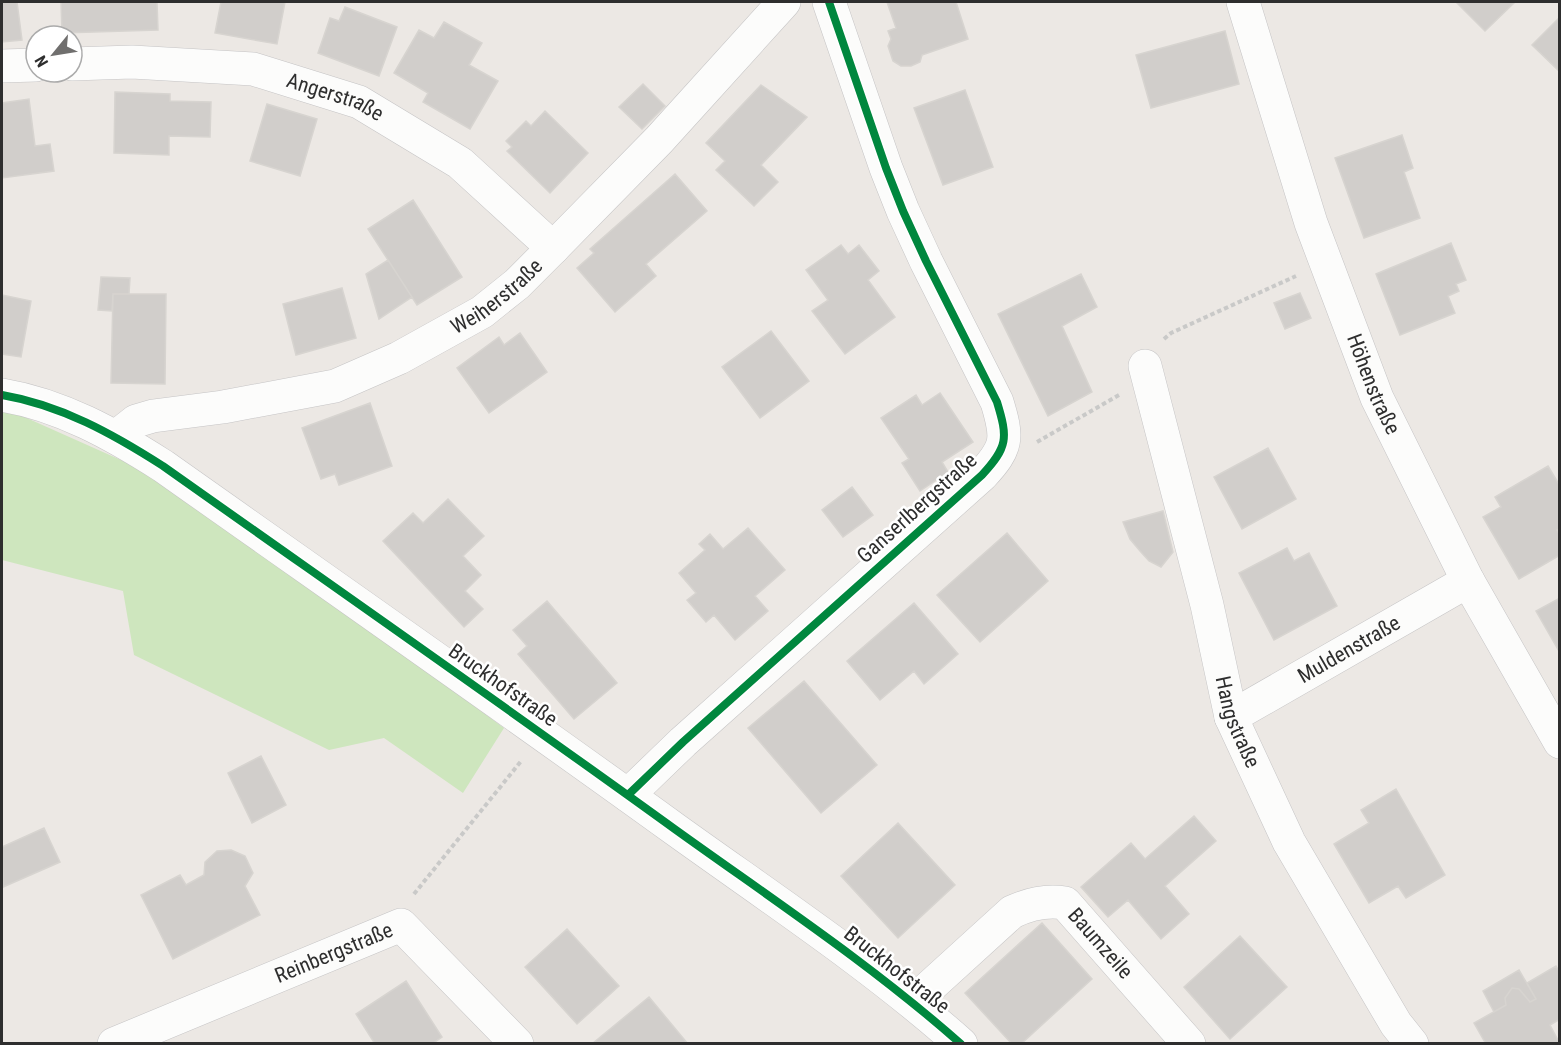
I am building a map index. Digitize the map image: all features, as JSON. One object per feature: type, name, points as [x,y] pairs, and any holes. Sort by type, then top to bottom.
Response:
[{"type":"street","name":"Weiherstraße","points":[[117,436],[136,421],[153,416],[288,396],[335,386],[399,358],[482,312],[517,284],[659,140],[784,2]]},
{"type":"street","name":"Ganserlbergstraße","points":[[628,795],[683,742],[982,475],[995,461],[1003,447],[1004,425],[998,402],[903,211],[829,2]]},
{"type":"street","name":"Höhenstraße","points":[[1243,2],[1311,223],[1377,398],[1468,581],[1560,742]]},
{"type":"street","name":"Angerstraße","points":[[84,64],[132,62],[253,69],[359,102],[460,163],[553,248]]},
{"type":"street","points":[[2,66],[24,65]]},
{"type":"street","name":"Hangstraße","points":[[1145,366],[1207,605],[1232,717],[1289,842],[1396,1024],[1412,1044]]},
{"type":"street","name":"Bruckhofstraße","points":[[2,395],[24,399],[63,412],[117,436],[163,466],[628,795],[914,1002],[961,1044]]},
{"type":"street","name":"Muldenstraße","points":[[1232,717],[1468,581]]},
{"type":"street","name":"Baumzeile","points":[[914,1002],[1012,912],[1025,906],[1053,901],[1065,903],[1189,1044]]},
{"type":"street","name":"Reinbergstraße","points":[[114,1044],[179,1032],[401,925],[517,1044]]},
{"type":"path","points":[[401,925],[410,898],[542,735]]},
{"type":"green space","points":[[2,407],[177,485],[504,728],[463,793],[384,738],[329,750],[134,655],[123,591],[2,560]]},
{"type":"building","points":[[2,2],[17,2],[22,40],[2,42]]},
{"type":"building","points":[[61,2],[157,2],[158,30],[84,32],[84,24],[62,24]]},
{"type":"building","points":[[221,2],[285,2],[277,44],[215,33]]},
{"type":"building","points":[[887,2],[956,2],[968,39],[922,55],[920,62],[911,66],[901,66],[893,61],[888,46],[891,39],[888,31],[896,28]]},
{"type":"building","points":[[1456,2],[1515,2],[1485,31]]},
{"type":"building","points":[[345,7],[397,27],[379,76],[318,53],[330,18],[339,21]]},
{"type":"building","points":[[1560,17],[1560,72],[1532,45]]},
{"type":"building","points":[[444,22],[482,43],[469,65],[498,81],[470,129],[423,102],[428,93],[394,73],[419,30],[434,38]]},
{"type":"building","points":[[1225,31],[1239,84],[1151,108],[1136,55]]},
{"type":"building","points":[[643,84],[665,106],[642,129],[619,107]]},
{"type":"building","points":[[761,85],[807,117],[761,165],[778,182],[754,206],[716,170],[725,161],[706,143]]},
{"type":"building","points":[[965,90],[993,167],[943,185],[914,108]]},
{"type":"building","points":[[115,92],[170,94],[170,101],[211,102],[210,137],[169,136],[169,155],[114,153]]},
{"type":"building","points":[[29,99],[35,146],[50,144],[54,171],[2,178],[2,103]]},
{"type":"building","points":[[267,104],[317,119],[300,176],[250,161]]},
{"type":"building","points":[[545,111],[588,153],[550,193],[507,151],[512,147],[506,141],[526,121],[531,126]]},
{"type":"building","points":[[1402,135],[1413,168],[1404,172],[1420,218],[1364,238],[1335,158]]},
{"type":"building","points":[[675,174],[707,211],[646,264],[656,276],[615,312],[577,268],[594,253],[590,249]]},
{"type":"building","points":[[413,200],[462,277],[417,305],[368,229]]},
{"type":"building","points":[[1451,243],[1466,280],[1456,284],[1459,291],[1448,296],[1455,313],[1400,335],[1376,274]]},
{"type":"building","points":[[841,245],[848,254],[859,245],[879,271],[868,280],[895,317],[845,354],[812,311],[828,300],[806,270]]},
{"type":"building","points":[[388,260],[412,297],[379,319],[366,274]]},
{"type":"building","points":[[1081,274],[1097,307],[1062,326],[1092,392],[1048,416],[998,314]]},
{"type":"building","points":[[101,277],[130,278],[129,294],[113,294],[112,311],[98,310]]},
{"type":"building","points":[[342,288],[356,338],[296,355],[283,304]]},
{"type":"building","points":[[1300,293],[1311,318],[1285,329],[1274,303]]},
{"type":"building","points":[[113,294],[166,294],[165,384],[111,383]]},
{"type":"building","points":[[2,295],[31,301],[21,357],[2,354]]},
{"type":"building","points":[[771,331],[809,381],[760,418],[722,367]]},
{"type":"building","points":[[520,333],[547,372],[489,413],[457,368],[499,337],[504,345]]},
{"type":"building","points":[[940,393],[973,442],[942,462],[948,472],[920,491],[902,463],[909,459],[881,418],[916,395],[922,405]]},
{"type":"building","points":[[370,403],[392,466],[339,485],[335,474],[321,479],[302,428]]},
{"type":"building","points":[[1268,448],[1296,499],[1242,529],[1214,477]]},
{"type":"building","points":[[1548,466],[1560,486],[1560,528],[1557,530],[1560,535],[1560,555],[1519,579],[1483,517],[1501,507],[1495,497]]},
{"type":"building","points":[[852,487],[873,515],[843,537],[822,510]]},
{"type":"building","points":[[448,499],[484,536],[463,556],[481,575],[465,591],[483,609],[464,627],[383,541],[413,513],[423,523]]},
{"type":"building","points":[[1163,511],[1173,552],[1161,567],[1149,561],[1140,551],[1130,539],[1123,522]]},
{"type":"building","points":[[748,528],[785,570],[755,596],[768,611],[735,640],[714,615],[706,622],[687,600],[696,593],[679,573],[705,550],[699,544],[710,534],[723,549]]},
{"type":"building","points":[[1007,533],[1048,581],[980,642],[937,595]]},
{"type":"building","points":[[1287,548],[1294,561],[1309,553],[1337,606],[1274,640],[1239,573]]},
{"type":"building","points":[[1560,598],[1560,653],[1536,611]]},
{"type":"building","points":[[547,601],[617,683],[574,719],[518,654],[527,646],[513,630]]},
{"type":"building","points":[[914,603],[958,654],[924,684],[914,671],[880,700],[847,661]]},
{"type":"building","points":[[804,681],[877,765],[821,813],[748,728]]},
{"type":"building","points":[[261,756],[286,805],[252,823],[228,773]]},
{"type":"building","points":[[1396,789],[1445,875],[1406,898],[1398,886],[1369,903],[1334,844],[1369,823],[1361,810]]},
{"type":"building","points":[[1194,816],[1216,841],[1165,886],[1189,914],[1161,939],[1128,900],[1108,917],[1081,887],[1131,843],[1145,859]]},
{"type":"building","points":[[898,823],[955,885],[898,938],[841,876]]},
{"type":"building","points":[[44,828],[60,862],[3,887],[2,847]]},
{"type":"building","points":[[231,850],[245,856],[253,873],[245,886],[260,915],[173,959],[141,895],[180,875],[186,885],[204,875],[205,862],[217,851]]},
{"type":"building","points":[[1042,923],[1092,979],[1021,1044],[1012,1044],[965,993]]},
{"type":"building","points":[[567,929],[619,986],[577,1024],[525,967]]},
{"type":"building","points":[[1240,936],[1287,987],[1230,1039],[1184,987]]},
{"type":"building","points":[[1556,966],[1560,973],[1560,1019],[1550,1025],[1560,1044],[1486,1044],[1474,1023],[1506,1005],[1505,998],[1512,988],[1519,989],[1530,1002],[1536,999],[1527,983]]},
{"type":"building","points":[[1519,970],[1536,999],[1530,1002],[1519,989],[1512,988],[1505,998],[1506,1005],[1494,1012],[1483,991]]},
{"type":"building","points":[[406,981],[442,1037],[432,1044],[375,1044],[356,1014]]},
{"type":"building","points":[[649,997],[688,1044],[593,1044],[593,1043]]},
{"type":"cycle path","points":[[628,795],[683,742],[982,475],[997,457],[1003,442],[1003,425],[997,402],[903,211],[829,2]]},
{"type":"cycle path","points":[[2,395],[66,413],[106,432],[163,466],[821,933],[961,1044]]}]
